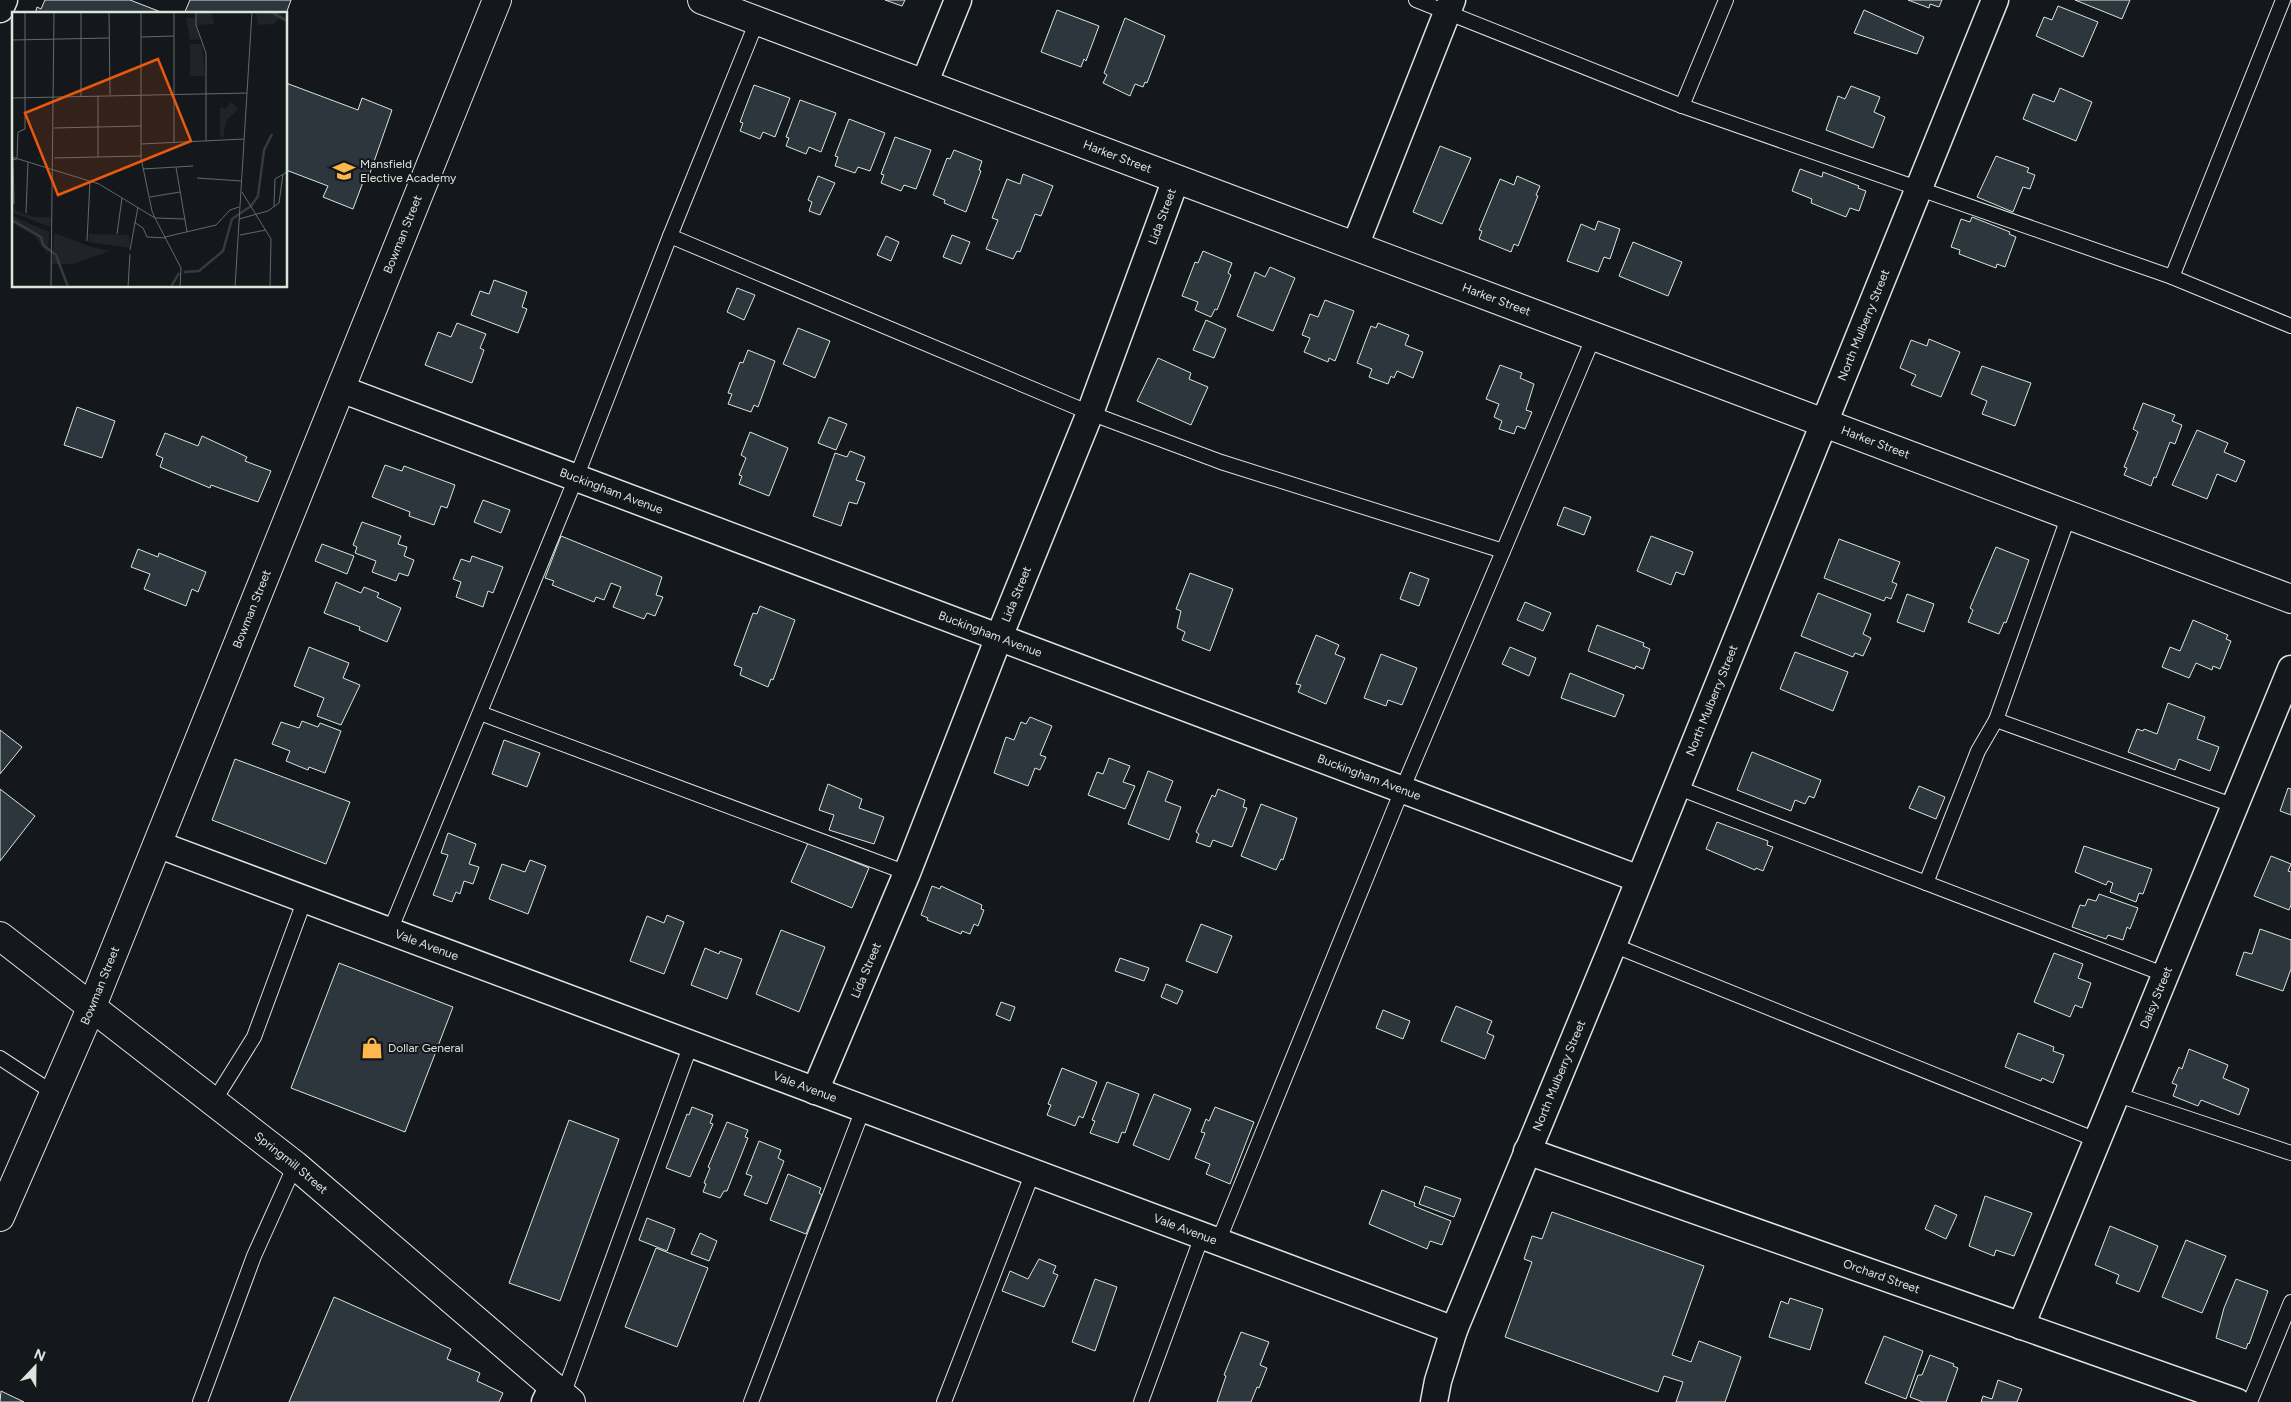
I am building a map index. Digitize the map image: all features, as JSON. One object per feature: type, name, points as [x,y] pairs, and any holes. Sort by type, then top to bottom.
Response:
[{"type":"street","points":[[0,9],[4,0]]},
{"type":"street","name":"Bowman Street","points":[[0,1217],[7,1185],[54,1094],[92,1006],[497,0]]},
{"type":"street","name":"Harker Street","points":[[702,0],[2291,599]]},
{"type":"street","points":[[924,84],[958,0]]},
{"type":"street","name":"North Mulberry Street","points":[[1434,1402],[1440,1374],[1454,1330],[1613,945],[1995,0]]},
{"type":"street","points":[[1356,246],[1450,6]]},
{"type":"street","name":"Lida Street","points":[[815,1091],[908,873],[999,637],[1090,413],[1176,179]]},
{"type":"street","name":"Buckingham Avenue","points":[[341,389],[1639,879]]},
{"type":"street","name":"Daisy Street","points":[[2021,1326],[2118,1095],[2291,669]]},
{"type":"street","name":"Vale Avenue","points":[[157,844],[1454,1330]]},
{"type":"street","name":"Springmill Street","points":[[0,936],[295,1165],[558,1396]]},
{"type":"street","name":"Orchard Street","points":[[1527,1151],[2237,1402]]},
{"type":"lane","points":[[1416,0],[1450,6],[1682,106],[2172,277],[2291,326]]},
{"type":"lane","points":[[1682,106],[1726,0]]},
{"type":"lane","points":[[2172,277],[2284,0]]},
{"type":"lane","points":[[390,931],[576,478],[670,236],[757,21]]},
{"type":"lane","points":[[670,236],[1090,413],[1221,462],[1503,551]]},
{"type":"lane","points":[[1141,1402],[1594,336]]},
{"type":"lane","points":[[1926,883],[1978,751],[1996,720],[2069,515]]},
{"type":"lane","points":[[480,713],[908,873]]},
{"type":"lane","points":[[1996,720],[2235,806]]},
{"type":"lane","points":[[1676,787],[2166,975]]},
{"type":"lane","points":[[214,1101],[254,1036],[305,899]]},
{"type":"lane","points":[[1613,945],[2099,1141]]},
{"type":"lane","points":[[558,1396],[691,1044]]},
{"type":"lane","points":[[0,1058],[54,1094]]},
{"type":"lane","points":[[2118,1095],[2291,1153]]},
{"type":"lane","points":[[751,1402],[864,1109]]},
{"type":"lane","points":[[200,1402],[254,1256],[295,1165]]},
{"type":"lane","points":[[944,1402],[1033,1172]]},
{"type":"lane","points":[[2250,1402],[2291,1302]]},
{"type":"building","points":[[45,0],[130,0],[161,12],[36,12],[37,7],[41,9]]},
{"type":"building","points":[[190,0],[291,0],[287,12],[185,12]]},
{"type":"building","points":[[885,0],[905,0],[902,6]]},
{"type":"building","points":[[1908,0],[1942,0],[1939,7],[1930,4],[1929,8]]},
{"type":"building","points":[[2075,0],[2130,0],[2122,19]]},
{"type":"building","points":[[2058,6],[2098,22],[2083,57],[2036,36],[2044,17],[2052,20]]},
{"type":"building","points":[[1057,10],[1099,26],[1086,61],[1084,59],[1081,67],[1041,52]]},
{"type":"building","points":[[1864,10],[1924,37],[1917,54],[1854,33]]},
{"type":"building","points":[[1125,18],[1165,36],[1147,83],[1145,82],[1143,87],[1135,84],[1130,96],[1103,83],[1107,75],[1104,73]]},
{"type":"building","points":[[288,84],[358,110],[362,98],[392,110],[369,176],[366,174],[353,209],[323,197],[328,186],[288,171]]},
{"type":"building","points":[[754,85],[790,98],[775,137],[763,132],[760,139],[740,131],[743,123],[740,122]]},
{"type":"building","points":[[1851,86],[1880,97],[1874,112],[1885,117],[1873,148],[1826,130],[1838,96],[1845,99]]},
{"type":"building","points":[[2060,88],[2092,102],[2076,141],[2023,119],[2033,94],[2054,102]]},
{"type":"building","points":[[800,100],[836,113],[821,152],[809,147],[806,154],[786,146],[789,138],[786,137]]},
{"type":"building","points":[[849,119],[885,133],[870,171],[858,167],[855,173],[835,166],[838,157],[835,156]]},
{"type":"building","points":[[895,137],[931,150],[916,189],[904,185],[901,191],[881,183],[884,175],[881,174]]},
{"type":"building","points":[[1440,146],[1471,158],[1442,224],[1413,212]]},
{"type":"building","points":[[954,150],[982,161],[979,170],[981,171],[966,212],[944,203],[945,200],[933,195],[947,158],[950,159]]},
{"type":"building","points":[[1996,156],[2029,168],[2027,172],[2035,175],[2030,189],[2023,187],[2013,212],[1977,197]]},
{"type":"building","points":[[1800,169],[1822,177],[1823,172],[1859,186],[1858,188],[1866,191],[1859,211],[1850,208],[1846,217],[1811,203],[1812,199],[1792,191]]},
{"type":"building","points":[[1023,174],[1053,186],[1041,216],[1035,214],[1020,252],[1017,251],[1013,259],[986,249],[998,220],[992,218],[1007,179],[1020,184]]},
{"type":"building","points":[[818,176],[835,183],[820,215],[809,211],[812,202],[808,200]]},
{"type":"building","points":[[1517,176],[1540,186],[1536,195],[1538,196],[1518,246],[1514,244],[1511,252],[1479,239],[1482,231],[1479,230],[1500,179],[1514,185]]},
{"type":"building","points":[[1972,217],[2010,232],[2009,234],[2016,237],[2005,267],[1997,264],[1996,268],[1959,254],[1960,250],[1951,247],[1961,219],[1970,222]]},
{"type":"building","points":[[1598,221],[1620,229],[1610,259],[1604,257],[1598,272],[1567,261],[1581,224],[1595,230]]},
{"type":"building","points":[[952,235],[970,242],[961,264],[943,257]]},
{"type":"building","points":[[886,236],[899,242],[891,261],[877,255]]},
{"type":"building","points":[[1633,242],[1682,262],[1668,296],[1619,276]]},
{"type":"building","points":[[1203,251],[1232,263],[1228,273],[1231,275],[1217,310],[1215,309],[1211,317],[1195,310],[1198,302],[1182,296],[1195,262],[1198,263]]},
{"type":"building","points":[[1270,267],[1295,278],[1273,331],[1237,316],[1255,272],[1265,277]]},
{"type":"building","points":[[494,280],[527,292],[522,307],[527,309],[518,333],[471,315],[480,291],[489,294]]},
{"type":"building","points":[[737,288],[755,295],[744,320],[727,312]]},
{"type":"building","points":[[1325,300],[1354,311],[1335,361],[1329,358],[1328,362],[1304,352],[1310,338],[1302,335],[1310,314],[1318,317]]},
{"type":"building","points":[[1206,320],[1226,329],[1214,358],[1193,350]]},
{"type":"building","points":[[457,323],[486,334],[480,348],[484,350],[472,383],[425,365],[438,332],[451,337]]},
{"type":"building","points":[[1378,323],[1409,335],[1405,345],[1423,352],[1413,378],[1397,371],[1394,378],[1391,376],[1388,384],[1369,377],[1372,369],[1357,363],[1371,326],[1376,328]]},
{"type":"building","points":[[798,328],[830,341],[815,378],[783,364]]},
{"type":"building","points":[[1929,339],[1960,352],[1941,397],[1911,385],[1916,375],[1900,368],[1911,340],[1927,346]]},
{"type":"building","points":[[748,350],[775,361],[758,407],[754,405],[751,412],[728,404],[732,394],[728,393],[740,362],[743,363]]},
{"type":"building","points":[[1158,358],[1191,373],[1189,379],[1208,387],[1191,425],[1137,401]]},
{"type":"building","points":[[1500,365],[1522,373],[1520,378],[1534,384],[1526,410],[1532,412],[1525,429],[1517,426],[1514,434],[1499,429],[1502,421],[1494,417],[1499,404],[1486,399]]},
{"type":"building","points":[[1982,366],[2031,383],[2015,426],[1982,414],[1987,401],[1971,394]]},
{"type":"building","points":[[2143,403],[2175,415],[2172,421],[2182,425],[2175,444],[2170,442],[2151,486],[2124,475],[2127,468],[2124,467],[2138,432],[2133,429]]},
{"type":"building","points":[[77,407],[115,421],[102,458],[64,445]]},
{"type":"building","points":[[829,417],[847,424],[836,450],[818,443]]},
{"type":"building","points":[[2197,430],[2228,443],[2224,452],[2245,461],[2236,482],[2217,474],[2207,499],[2172,485]]},
{"type":"building","points":[[750,432],[788,448],[769,496],[739,484],[742,476],[739,475],[746,458],[741,455]]},
{"type":"building","points":[[165,433],[198,446],[202,436],[247,457],[245,461],[271,471],[258,502],[211,485],[210,488],[160,467],[163,458],[156,455]]},
{"type":"building","points":[[850,451],[865,457],[856,480],[865,483],[857,504],[849,502],[841,526],[813,516],[835,453],[847,457]]},
{"type":"building","points":[[385,465],[402,471],[404,466],[455,485],[447,508],[441,506],[434,525],[409,516],[410,512],[372,497]]},
{"type":"building","points":[[483,500],[510,510],[501,533],[474,522]]},
{"type":"building","points":[[1564,507],[1591,517],[1584,535],[1557,525]]},
{"type":"building","points":[[362,522],[401,536],[398,544],[407,547],[404,556],[414,560],[408,576],[399,573],[396,581],[372,572],[376,561],[355,553],[357,547],[353,545]]},
{"type":"building","points":[[561,536],[662,577],[656,595],[663,597],[655,616],[647,613],[644,619],[613,607],[621,587],[611,583],[604,600],[596,597],[594,602],[552,585],[554,581],[545,578]]},
{"type":"building","points":[[1651,536],[1693,552],[1684,575],[1676,572],[1671,585],[1637,571]]},
{"type":"building","points":[[1839,539],[1900,562],[1892,582],[1897,584],[1891,599],[1886,597],[1884,601],[1824,578]]},
{"type":"building","points":[[322,544],[354,556],[347,574],[315,561]]},
{"type":"building","points":[[1996,547],[2029,560],[2006,623],[2004,622],[1999,634],[1968,622],[1973,610],[1970,608]]},
{"type":"building","points":[[138,549],[158,557],[159,553],[206,572],[198,592],[192,589],[186,606],[144,589],[150,574],[131,567]]},
{"type":"building","points":[[472,556],[503,567],[493,593],[488,591],[483,607],[456,597],[461,582],[453,579],[461,559],[470,562]]},
{"type":"building","points":[[1410,572],[1429,579],[1419,606],[1400,599]]},
{"type":"building","points":[[1190,573],[1233,589],[1210,651],[1182,640],[1185,632],[1177,628],[1181,611],[1176,609]]},
{"type":"building","points":[[336,582],[361,593],[364,587],[379,593],[377,597],[401,608],[387,642],[359,630],[360,627],[324,613]]},
{"type":"building","points":[[1818,593],[1871,614],[1863,634],[1871,638],[1863,656],[1855,653],[1853,657],[1801,636]]},
{"type":"building","points":[[1907,594],[1934,604],[1924,632],[1897,622]]},
{"type":"building","points":[[1525,602],[1551,613],[1543,631],[1517,620]]},
{"type":"building","points":[[760,606],[795,620],[773,680],[771,679],[768,687],[740,675],[742,668],[734,665],[753,613],[757,614]]},
{"type":"building","points":[[2193,620],[2228,635],[2226,639],[2231,641],[2220,669],[2213,666],[2212,670],[2196,663],[2189,678],[2162,667],[2170,647],[2180,651]]},
{"type":"building","points":[[1597,625],[1644,643],[1643,646],[1650,649],[1643,669],[1636,666],[1635,669],[1588,651]]},
{"type":"building","points":[[1316,635],[1339,645],[1335,654],[1345,658],[1326,704],[1298,692],[1301,685],[1296,684]]},
{"type":"building","points":[[309,647],[349,663],[343,678],[360,685],[341,725],[317,716],[324,698],[294,686]]},
{"type":"building","points":[[1510,647],[1536,658],[1529,676],[1502,664]]},
{"type":"building","points":[[1795,652],[1848,672],[1833,711],[1780,689]]},
{"type":"building","points":[[1381,654],[1417,668],[1402,705],[1388,700],[1386,706],[1364,698]]},
{"type":"building","points":[[1570,673],[1624,695],[1615,717],[1561,698]]},
{"type":"building","points":[[2168,703],[2205,717],[2197,739],[2219,747],[2210,771],[2179,759],[2175,770],[2128,752],[2137,729],[2143,731],[2144,729],[2157,734]]},
{"type":"building","points":[[1030,717],[1052,726],[1040,755],[1046,757],[1040,770],[1035,768],[1028,786],[994,773],[1006,737],[1014,740],[1021,722],[1026,724]]},
{"type":"building","points":[[302,721],[318,727],[320,723],[341,731],[325,773],[309,767],[308,770],[286,761],[290,751],[272,744],[281,722],[299,728]]},
{"type":"building","points":[[0,730],[22,747],[0,774]]},
{"type":"building","points":[[504,740],[540,753],[527,787],[492,774]]},
{"type":"building","points":[[1752,752],[1821,780],[1814,798],[1809,796],[1805,804],[1795,800],[1791,811],[1737,790]]},
{"type":"building","points":[[1109,758],[1130,766],[1123,782],[1135,786],[1125,809],[1088,795],[1097,772],[1103,774]]},
{"type":"building","points":[[235,759],[350,802],[326,864],[212,820]]},
{"type":"building","points":[[1148,771],[1173,781],[1165,801],[1181,807],[1169,840],[1128,824]]},
{"type":"building","points":[[828,784],[862,799],[859,808],[884,817],[874,844],[829,830],[834,815],[819,810]]},
{"type":"building","points":[[1919,786],[1945,797],[1936,819],[1909,808]]},
{"type":"building","points":[[2288,788],[2291,789],[2291,815],[2280,811]]},
{"type":"building","points":[[0,789],[35,816],[0,861]]},
{"type":"building","points":[[1218,789],[1245,800],[1243,807],[1247,808],[1232,847],[1213,840],[1210,847],[1196,842],[1199,834],[1196,832],[1212,795],[1215,797]]},
{"type":"building","points":[[1261,804],[1297,818],[1283,860],[1281,859],[1276,870],[1241,856]]},
{"type":"building","points":[[1717,822],[1768,841],[1767,845],[1773,847],[1763,871],[1756,868],[1755,870],[1706,849]]},
{"type":"building","points":[[448,833],[476,844],[469,864],[479,867],[473,884],[464,881],[460,894],[456,892],[452,902],[433,895],[448,855],[441,853]]},
{"type":"building","points":[[808,843],[869,868],[852,908],[791,882]]},
{"type":"building","points":[[2084,846],[2152,869],[2143,894],[2139,893],[2136,902],[2110,892],[2113,883],[2108,881],[2106,885],[2075,872]]},
{"type":"building","points":[[2271,856],[2291,864],[2288,871],[2291,872],[2291,905],[2289,910],[2254,896]]},
{"type":"building","points":[[530,860],[546,866],[528,914],[489,899],[502,864],[525,872]]},
{"type":"building","points":[[932,886],[940,889],[941,886],[982,905],[981,909],[984,910],[978,926],[974,924],[970,934],[962,931],[961,934],[927,920],[928,918],[921,915]]},
{"type":"building","points":[[2099,894],[2138,908],[2130,929],[2127,927],[2123,940],[2108,935],[2106,939],[2072,927],[2080,905],[2085,906],[2088,899],[2096,901]]},
{"type":"building","points":[[667,915],[684,922],[664,974],[630,961],[647,916],[664,923]]},
{"type":"building","points":[[1201,924],[1232,936],[1217,973],[1186,961]]},
{"type":"building","points":[[2260,929],[2291,940],[2291,969],[2283,991],[2236,975],[2244,952],[2252,954]]},
{"type":"building","points":[[781,930],[825,947],[799,1012],[756,994]]},
{"type":"building","points":[[705,948],[719,954],[720,951],[742,959],[727,999],[691,985]]},
{"type":"building","points":[[2054,953],[2083,964],[2078,978],[2091,983],[2082,1008],[2075,1005],[2070,1017],[2034,1002]]},
{"type":"building","points":[[1120,958],[1149,968],[1144,981],[1115,971]]},
{"type":"building","name":"Dollar General","points":[[339,963],[453,1007],[405,1132],[291,1088]]},
{"type":"building","points":[[1166,984],[1183,991],[1177,1004],[1161,997]]},
{"type":"building","points":[[1001,1002],[1015,1007],[1010,1021],[996,1015]]},
{"type":"building","points":[[1456,1006],[1492,1021],[1487,1033],[1494,1036],[1485,1059],[1441,1041]]},
{"type":"building","points":[[1383,1010],[1410,1021],[1403,1039],[1376,1028]]},
{"type":"building","points":[[2018,1033],[2054,1047],[2053,1051],[2064,1055],[2053,1083],[2042,1078],[2041,1081],[2005,1067]]},
{"type":"building","points":[[2189,1049],[2228,1065],[2223,1078],[2249,1089],[2239,1115],[2201,1100],[2198,1106],[2173,1096],[2177,1085],[2172,1083],[2179,1067],[2182,1069]]},
{"type":"building","points":[[1062,1068],[1097,1082],[1083,1118],[1079,1116],[1075,1126],[1047,1115],[1051,1105],[1048,1104]]},
{"type":"building","points":[[1107,1082],[1139,1094],[1125,1133],[1122,1132],[1118,1143],[1090,1133],[1095,1121],[1092,1120]]},
{"type":"building","points":[[1154,1094],[1191,1109],[1169,1160],[1133,1145]]},
{"type":"building","points":[[692,1107],[713,1115],[710,1123],[713,1124],[690,1177],[666,1168],[687,1114],[689,1115]]},
{"type":"building","points":[[1215,1107],[1254,1122],[1230,1184],[1206,1174],[1210,1164],[1195,1158],[1205,1133],[1201,1132],[1206,1119],[1209,1121]]},
{"type":"building","points":[[569,1120],[619,1139],[560,1301],[509,1283]]},
{"type":"building","points":[[727,1122],[748,1130],[745,1137],[748,1138],[727,1191],[724,1191],[720,1198],[703,1192],[706,1184],[704,1183],[710,1168],[708,1167]]},
{"type":"building","points":[[759,1141],[781,1150],[778,1158],[784,1161],[767,1204],[744,1195],[752,1176],[746,1174]]},
{"type":"building","points":[[788,1174],[821,1188],[819,1193],[822,1195],[806,1234],[770,1220]]},
{"type":"building","points":[[1425,1186],[1461,1199],[1454,1217],[1419,1204]]},
{"type":"building","points":[[1382,1190],[1415,1203],[1414,1206],[1451,1221],[1442,1245],[1430,1241],[1427,1249],[1369,1224]]},
{"type":"building","points":[[1985,1196],[2032,1213],[2014,1256],[1996,1250],[1994,1256],[1969,1246]]},
{"type":"building","points":[[1935,1205],[1957,1215],[1946,1239],[1925,1229]]},
{"type":"building","points":[[1552,1212],[1704,1266],[1672,1355],[1691,1362],[1699,1341],[1741,1357],[1725,1402],[1676,1402],[1683,1382],[1664,1376],[1658,1392],[1505,1337],[1532,1262],[1524,1259],[1532,1236],[1542,1239]]},
{"type":"building","points":[[647,1218],[675,1229],[667,1251],[639,1240]]},
{"type":"building","points":[[2110,1226],[2158,1246],[2139,1292],[2116,1283],[2119,1275],[2095,1265]]},
{"type":"building","points":[[700,1233],[717,1241],[709,1261],[691,1254]]},
{"type":"building","points":[[2186,1240],[2226,1256],[2202,1313],[2162,1297]]},
{"type":"building","points":[[656,1248],[708,1268],[677,1347],[625,1327]]},
{"type":"building","points":[[1039,1259],[1056,1266],[1053,1273],[1058,1275],[1044,1307],[1002,1291],[1010,1271],[1028,1279]]},
{"type":"building","points":[[1095,1279],[1117,1287],[1095,1351],[1072,1342]]},
{"type":"building","points":[[2236,1279],[2268,1291],[2246,1349],[2216,1338],[2224,1308]]},
{"type":"building","points":[[334,1297],[451,1349],[447,1359],[480,1373],[477,1381],[503,1393],[499,1402],[289,1402]]},
{"type":"building","points":[[1790,1298],[1823,1309],[1810,1350],[1769,1337],[1781,1301],[1788,1304]]},
{"type":"building","points":[[1241,1332],[1269,1342],[1260,1365],[1267,1368],[1251,1402],[1217,1402],[1226,1376],[1224,1375]]},
{"type":"building","points":[[1884,1336],[1923,1351],[1906,1399],[1865,1383]]},
{"type":"building","points":[[1930,1355],[1954,1364],[1953,1366],[1958,1368],[1946,1402],[1923,1402],[1910,1397],[1918,1375],[1922,1375]]},
{"type":"building","points":[[1998,1380],[2022,1389],[2017,1402],[1981,1402],[1983,1396],[1992,1399]]},
{"type":"building","points":[[1,1391],[24,1402],[0,1402]]},
{"type":"place","name":"Mansfield Elective Academy","points":[[344,171]]},
{"type":"place","name":"Dollar General","points":[[372,1048]]}]
